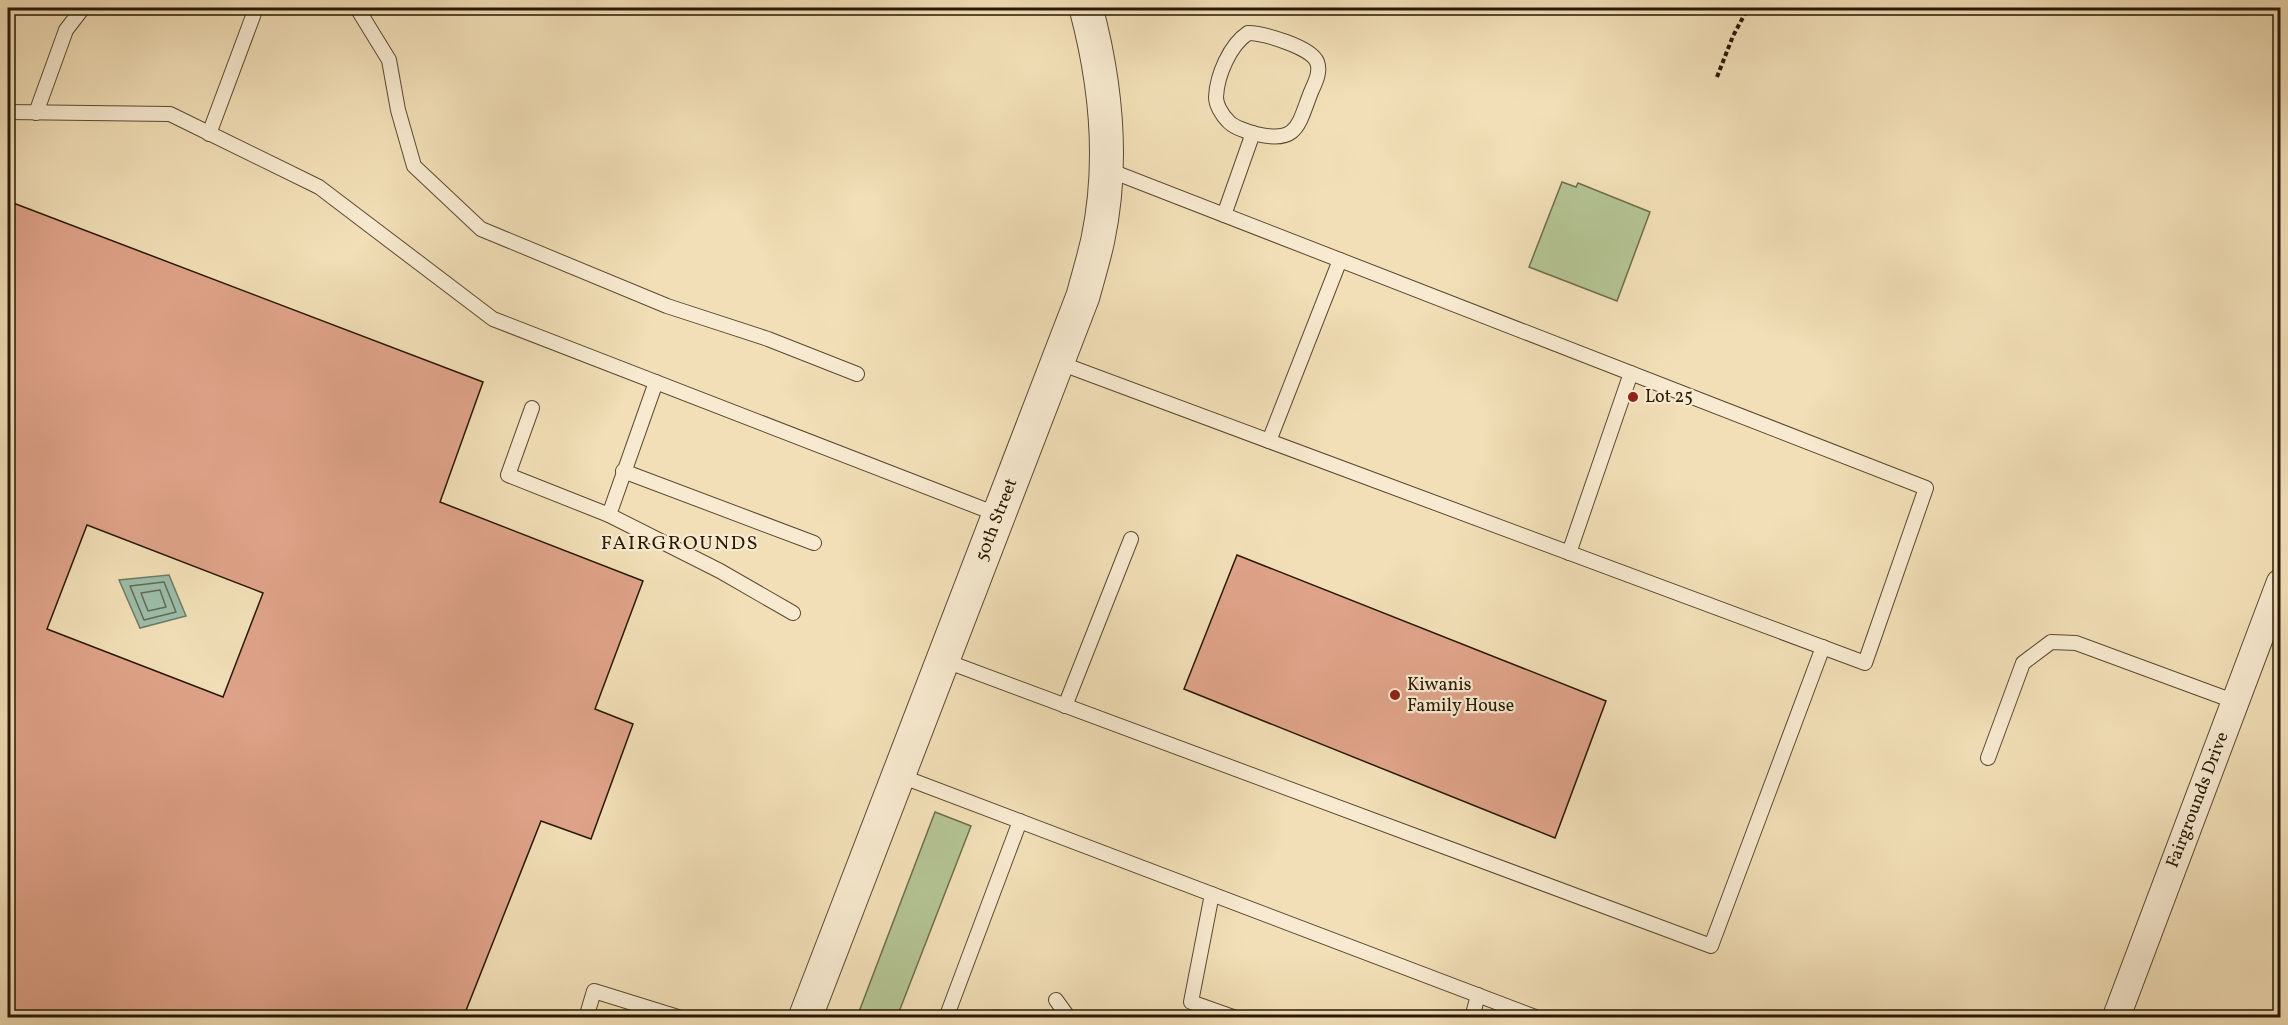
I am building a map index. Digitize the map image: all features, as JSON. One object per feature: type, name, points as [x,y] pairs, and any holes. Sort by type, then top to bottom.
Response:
[{"type":"street","name":"50th Street","points":[[805,1017],[1083,296],[1098,237],[1106,169],[1105,100],[1097,48],[1086,8]]},
{"type":"street","name":"Fairgrounds Drive","points":[[2116,1017],[2280,583]]},
{"type":"lane","points":[[36,113],[66,30],[83,8]]},
{"type":"lane","points":[[209,134],[256,8]]},
{"type":"lane","points":[[357,8],[389,60],[398,110],[414,166],[481,229],[667,306],[768,339],[857,374]]},
{"type":"lane","points":[[1248,33],[1261,33],[1311,54],[1317,63],[1319,75],[1297,128],[1277,138],[1253,133],[1229,123],[1216,98],[1220,78],[1238,39],[1248,33]]},
{"type":"lane","points":[[8,112],[170,114],[319,187],[493,319],[999,515]]},
{"type":"lane","points":[[1224,215],[1253,133]]},
{"type":"lane","points":[[1057,362],[1865,663],[1926,489],[1106,169]]},
{"type":"lane","points":[[1269,441],[1340,260]]},
{"type":"lane","points":[[1569,553],[1631,373]]},
{"type":"lane","points":[[609,515],[656,382]]},
{"type":"lane","points":[[532,408],[508,475],[609,515],[720,571],[793,613]]},
{"type":"lane","points":[[623,471],[814,543]]},
{"type":"lane","points":[[1065,705],[1131,539]]},
{"type":"lane","points":[[1988,758],[2024,663],[2051,642],[2076,643],[2235,702]]},
{"type":"lane","points":[[943,660],[1711,946],[1823,647]]},
{"type":"lane","points":[[898,775],[1538,1017]]},
{"type":"lane","points":[[946,1017],[1020,821]]},
{"type":"lane","points":[[1212,894],[1191,1002],[1236,1017]]},
{"type":"lane","points":[[586,1017],[594,991],[681,1017]]},
{"type":"lane","points":[[1472,1017],[1479,995]]},
{"type":"lane","points":[[1056,1000],[1069,1017]]},
{"type":"path","points":[[1717,77],[1733,36],[1748,8]]},
{"type":"shaded area","points":[[1562,182],[1576,187],[1578,183],[1650,212],[1617,301],[1529,267]]},
{"type":"shaded area","points":[[935,812],[971,826],[897,1017],[857,1017]]},
{"type":"water","points":[[169,575],[186,616],[140,628],[119,580]]},
{"type":"building","points":[[8,201],[483,382],[440,502],[643,581],[595,709],[633,724],[591,839],[541,821],[463,1018],[8,1018]],"holes":[[[87,525],[263,593],[223,697],[47,629]]]},
{"type":"building","name":"Kiwanis Family House","points":[[1237,555],[1606,701],[1555,838],[1184,689]]},
{"type":"place","name":"Lot 25","points":[[1633,397]]},
{"type":"place","name":"Kiwanis Family House","points":[[1395,695]]},
{"type":"district","name":"FAIRGROUNDS","points":[[680,544]]}]
